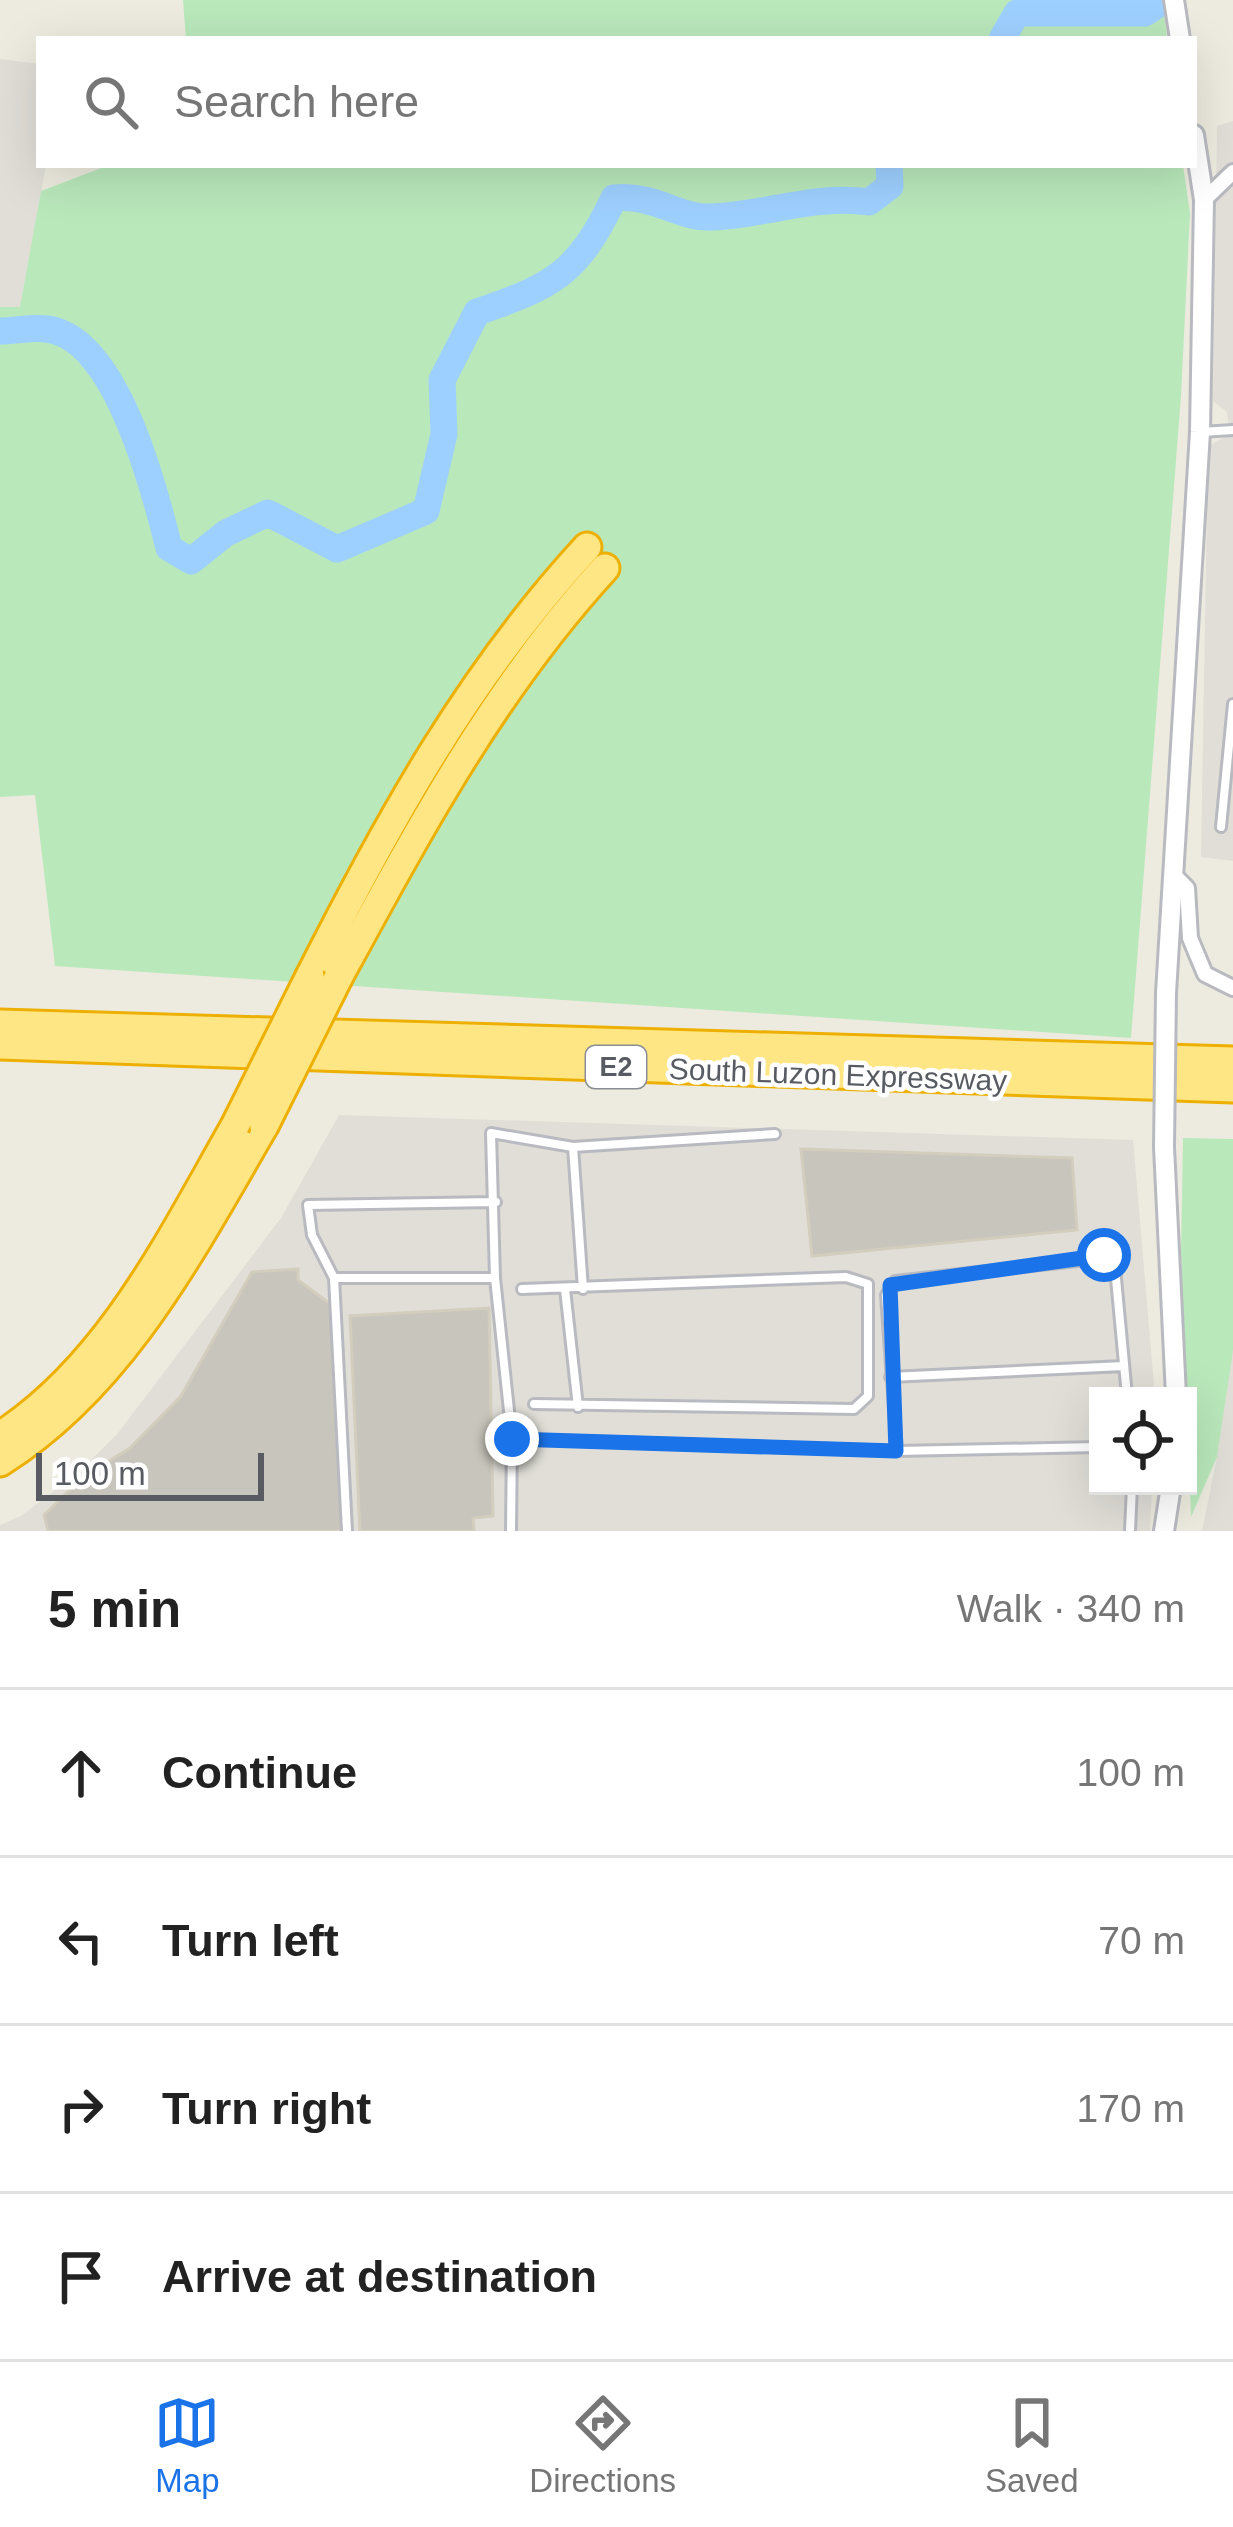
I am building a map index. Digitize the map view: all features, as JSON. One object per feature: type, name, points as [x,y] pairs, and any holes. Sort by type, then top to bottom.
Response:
[{"type":"highway","points":[[0,1436],[65,1384],[100,1343],[249,1126],[452,772],[596,557],[510,634],[466,695],[377,846],[310,976],[249,1126],[164,1292],[115,1360],[40,1437],[0,1462]]},
{"type":"highway","name":"South Luzon Expressway","points":[[0,1024],[1233,1061]]},
{"type":"highway","name":"South Luzon Expressway","points":[[0,1045],[1233,1088]]},
{"type":"street","points":[[1176,1387],[1164,1147],[1166,993],[1200,432],[1204,200],[1197,154]]},
{"type":"street","points":[[1204,200],[1233,172]]},
{"type":"street","points":[[1175,876],[1187,888],[1190,938],[1205,974],[1233,988]]},
{"type":"street","points":[[1164,1531],[1170,1495]]},
{"type":"lane","points":[[1200,432],[1233,430]]},
{"type":"lane","points":[[1221,826],[1233,704]]},
{"type":"lane","points":[[512,1531],[512,1439],[495,1278],[491,1133],[573,1147],[776,1134]]},
{"type":"lane","points":[[573,1147],[583,1289]]},
{"type":"lane","points":[[347,1531],[334,1278],[312,1235],[308,1205],[496,1202]]},
{"type":"lane","points":[[896,1451],[886,1294],[895,1281],[1114,1257],[1126,1387]]},
{"type":"lane","points":[[334,1278],[495,1278]]},
{"type":"lane","points":[[521,1289],[859,1278],[868,1284],[868,1396],[854,1409],[534,1404]]},
{"type":"lane","points":[[565,1288],[578,1407]]},
{"type":"lane","points":[[890,1377],[1124,1366]]},
{"type":"lane","points":[[512,1439],[896,1451],[1089,1447]]},
{"type":"lane","points":[[1130,1531],[1132,1495]]},
{"type":"shaded area","points":[[0,59],[36,64],[36,168],[45,168],[20,308],[0,307]]},
{"type":"shaded area","points":[[1233,121],[1233,861],[1201,857],[1208,446],[1230,434],[1227,412],[1213,401],[1217,126]]},
{"type":"shaded area","points":[[339,1115],[1133,1140],[1154,1387],[1089,1387],[1089,1495],[1152,1495],[1150,1531],[0,1531],[0,1525],[21,1516],[79,1472],[118,1433],[281,1218]]},
{"type":"shaded area","points":[[1233,1343],[1233,1531],[1202,1531],[1217,1457]]},
{"type":"green space","points":[[183,0],[1163,0],[1167,36],[186,36]]},
{"type":"green space","points":[[101,168],[1183,168],[1190,213],[1181,396],[1131,1038],[55,966],[35,795],[0,797],[0,307],[20,307],[41,191]]},
{"type":"green space","points":[[1183,1138],[1233,1139],[1233,1350],[1217,1457],[1191,1517],[1190,1495],[1197,1495],[1197,1387],[1186,1387]]},
{"type":"building","points":[[801,1149],[1072,1158],[1077,1230],[812,1256]]},
{"type":"building","points":[[298,1269],[298,1280],[333,1306],[342,1531],[48,1531],[44,1515],[82,1478],[130,1448],[181,1396],[252,1272]]},
{"type":"building","points":[[489,1308],[493,1516],[473,1518],[474,1531],[360,1531],[350,1316]]},
{"type":"waterway","points":[[1004,36],[1017,13],[1145,13],[1165,0]]},
{"type":"waterway","points":[[0,331],[47,329],[72,339],[94,359],[113,387],[143,456],[169,548],[191,561],[226,533],[268,513],[337,549],[426,511],[444,434],[442,380],[477,312],[526,294],[561,273],[588,244],[614,198],[642,200],[700,217],[830,201],[869,202],[890,186],[889,168]]},
{"type":"route","points":[[512,1439],[896,1451],[886,1294],[890,1285],[1104,1255]]}]
